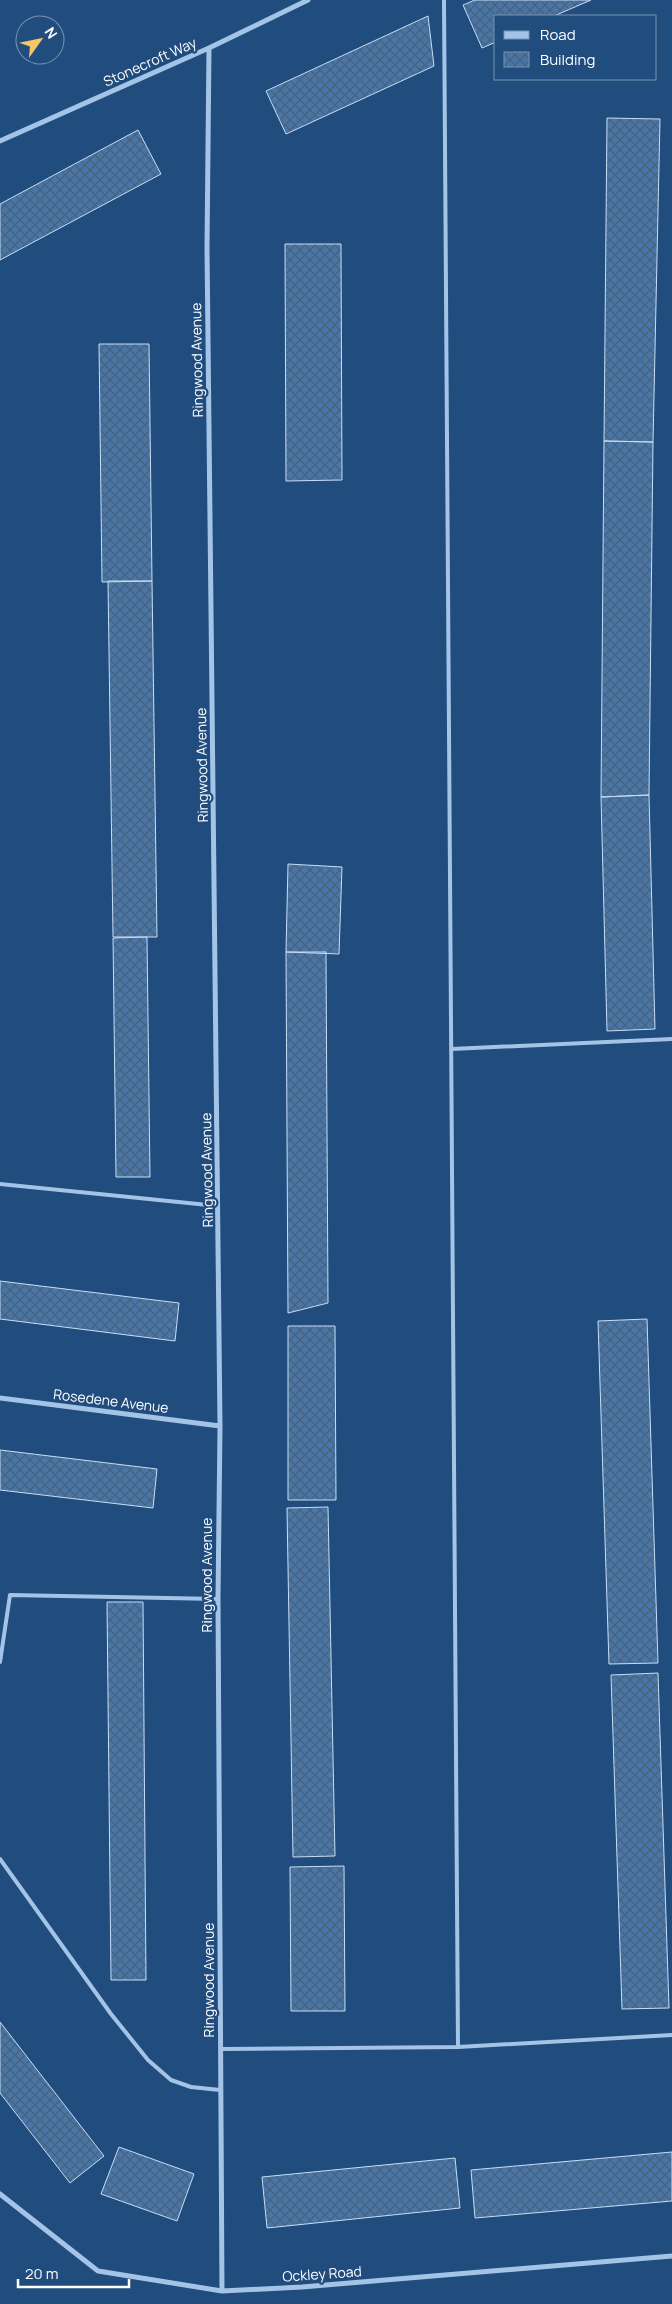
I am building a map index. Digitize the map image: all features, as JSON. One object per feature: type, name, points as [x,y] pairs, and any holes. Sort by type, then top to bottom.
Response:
[{"type":"street","name":"Stonecroft Way","points":[[0,140],[208,48],[308,0]]},
{"type":"street","name":"Ringwood Avenue","points":[[208,48],[207,248],[220,1426],[218,1599],[222,2291]]},
{"type":"street","name":"Rosedene Avenue","points":[[0,1398],[220,1426]]},
{"type":"street","name":"Ockley Road","points":[[0,2194],[98,2271],[222,2291],[312,2286],[672,2256]]},
{"type":"lane","points":[[444,0],[458,2047]]},
{"type":"lane","points":[[452,1049],[672,1039]]},
{"type":"lane","points":[[0,1184],[218,1206]]},
{"type":"lane","points":[[0,1662],[10,1595],[218,1599]]},
{"type":"lane","points":[[0,1859],[111,2014],[148,2060],[171,2080],[191,2087],[220,2090]]},
{"type":"lane","points":[[220,2049],[458,2047],[672,2035]]},
{"type":"building","points":[[475,0],[591,0],[556,15],[494,15],[494,43],[482,48],[463,5]]},
{"type":"building","points":[[428,16],[434,66],[286,134],[266,91]]},
{"type":"building","points":[[607,118],[660,119],[653,442],[604,441]]},
{"type":"building","points":[[138,130],[161,174],[0,260],[0,204]]},
{"type":"building","points":[[285,244],[341,244],[342,480],[286,481]]},
{"type":"building","points":[[99,344],[149,344],[152,581],[102,582]]},
{"type":"building","points":[[604,441],[653,442],[649,795],[601,797]]},
{"type":"building","points":[[108,581],[152,581],[157,937],[113,937]]},
{"type":"building","points":[[649,795],[655,1029],[607,1031],[601,797]]},
{"type":"building","points":[[288,864],[342,867],[339,954],[286,952]]},
{"type":"building","points":[[147,937],[150,1177],[116,1177],[113,938]]},
{"type":"building","points":[[286,952],[326,952],[328,1303],[288,1313]]},
{"type":"building","points":[[0,1281],[179,1303],[175,1341],[0,1319]]},
{"type":"building","points":[[647,1319],[658,1663],[609,1664],[598,1321]]},
{"type":"building","points":[[288,1326],[335,1326],[336,1500],[288,1500]]},
{"type":"building","points":[[0,1450],[157,1469],[153,1508],[0,1490]]},
{"type":"building","points":[[328,1507],[335,1856],[293,1857],[287,1508]]},
{"type":"building","points":[[107,1602],[143,1602],[146,1980],[111,1980]]},
{"type":"building","points":[[658,1673],[669,2008],[622,2009],[611,1675]]},
{"type":"building","points":[[344,1866],[345,2011],[291,2011],[290,1867]]},
{"type":"building","points":[[0,2022],[104,2156],[70,2183],[0,2093]]},
{"type":"building","points":[[119,2147],[194,2174],[177,2221],[101,2194]]},
{"type":"building","points":[[672,2152],[672,2201],[475,2218],[471,2170]]},
{"type":"building","points":[[455,2158],[460,2208],[267,2228],[262,2177]]}]
